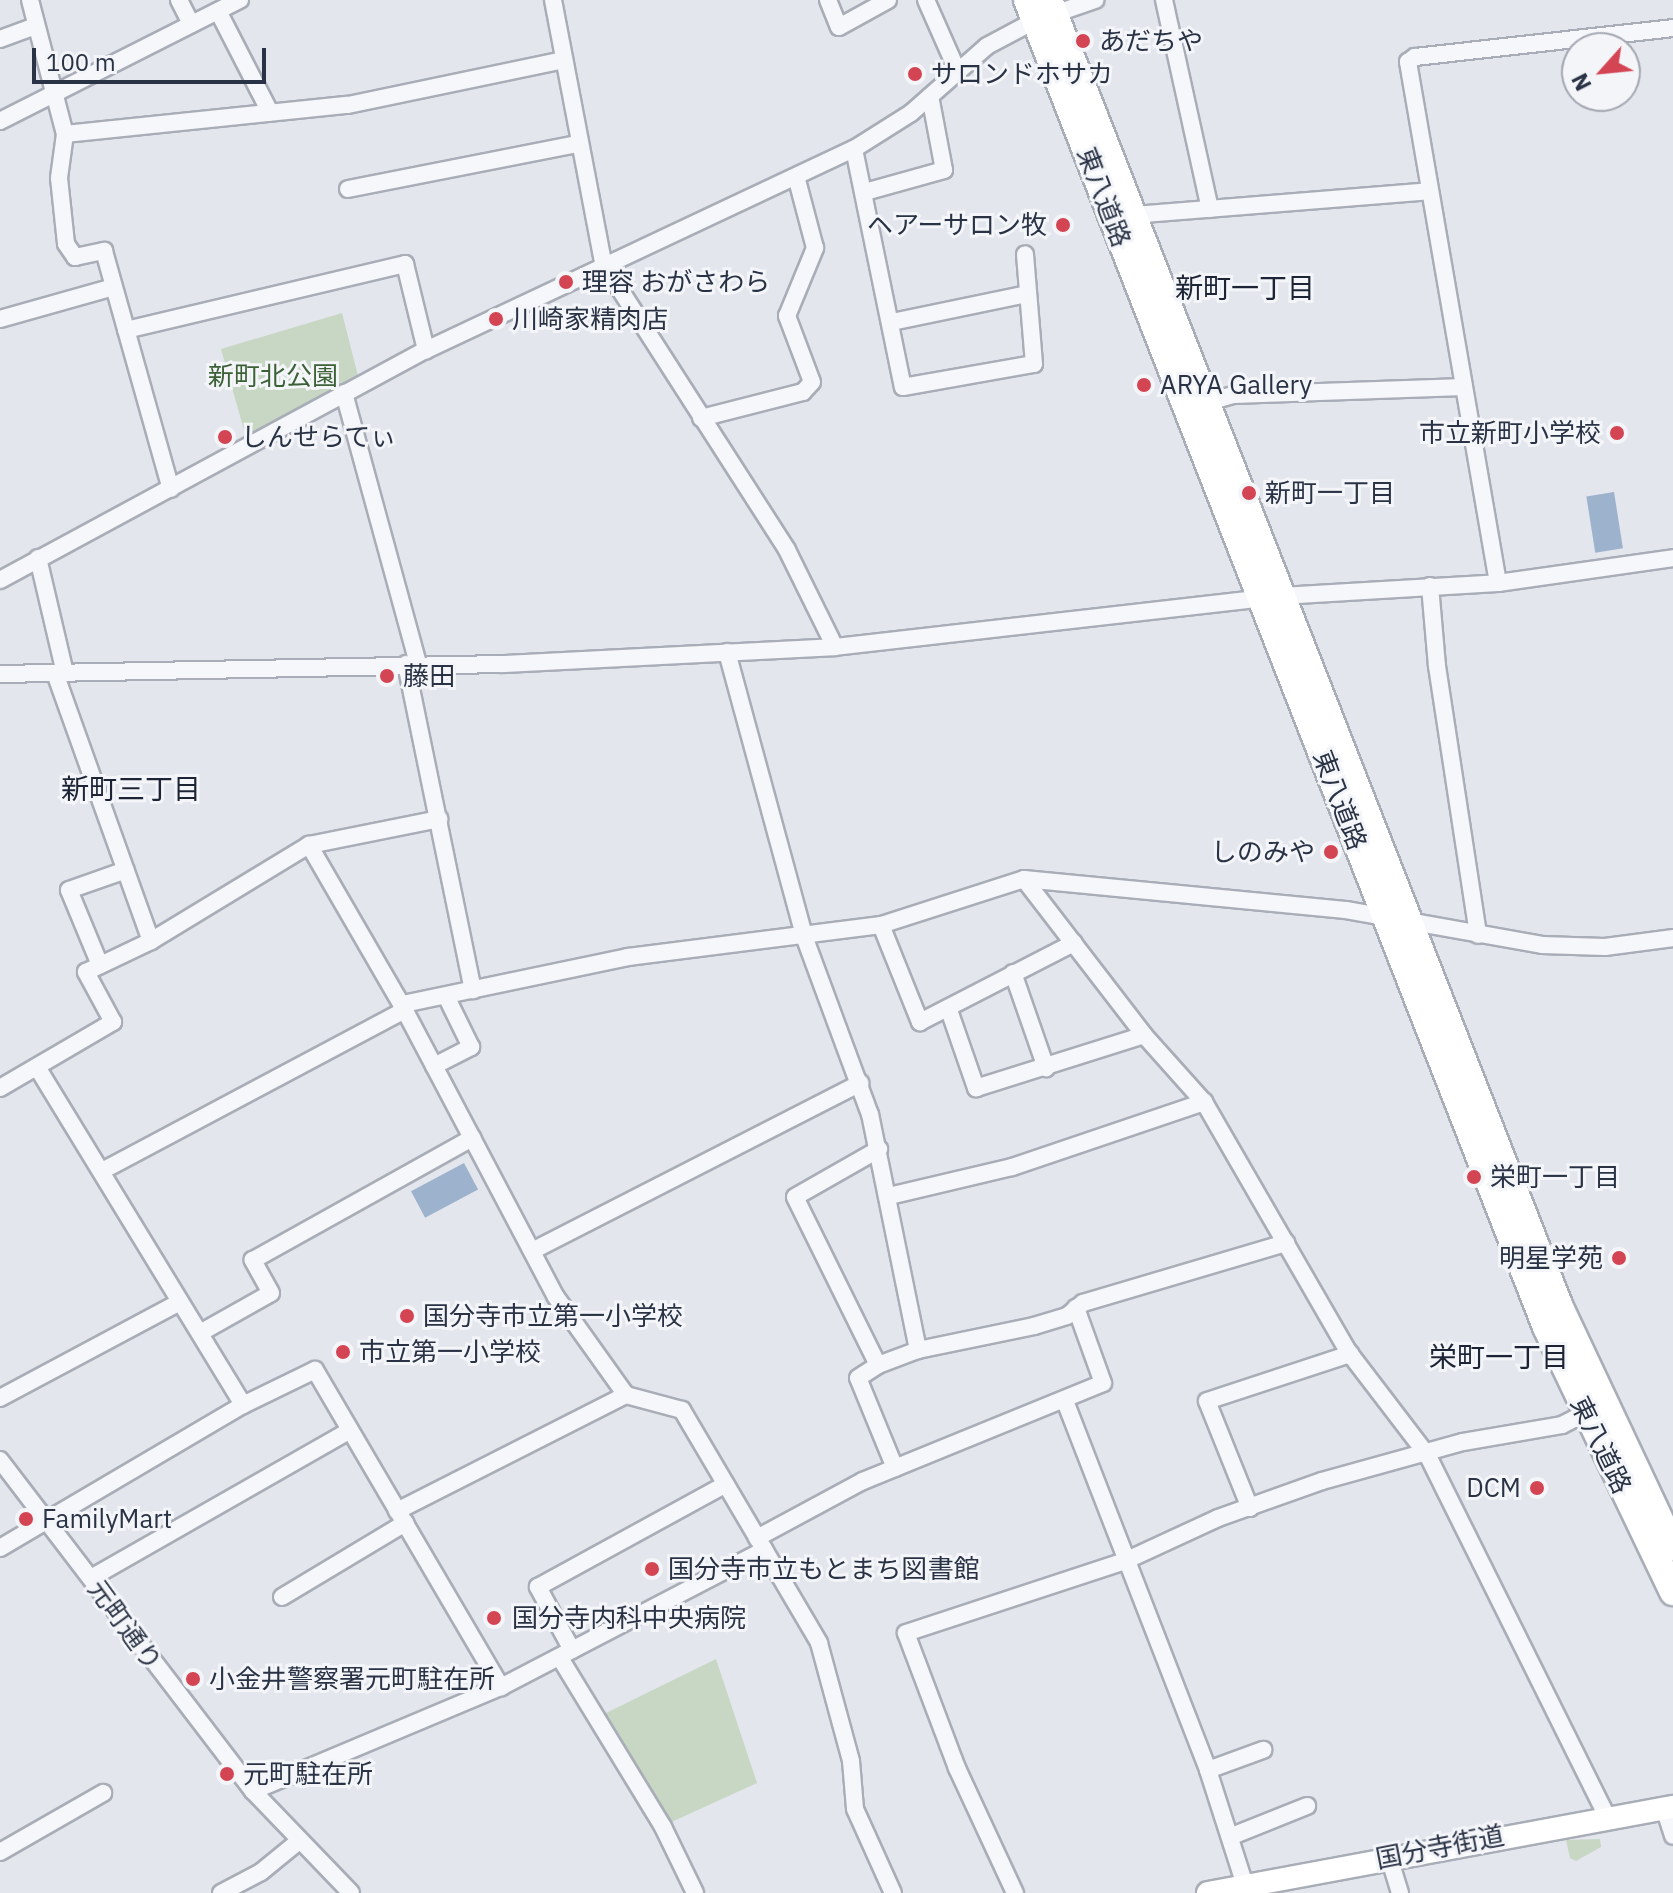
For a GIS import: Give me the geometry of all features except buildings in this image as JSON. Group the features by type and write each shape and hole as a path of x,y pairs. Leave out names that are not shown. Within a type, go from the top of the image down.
{"main road":[{"name":"東八道路","path":"1041,9 1133,215 1205,403 1271,597"},
{"name":"東八道路","path":"1041,9 1549,1308 1584,1414 1673,1592"},
{"name":"東八道路","path":"1549,1308 1673,1547"},
{"name":"国分寺街道","path":"1208,1893 1389,1857 1669,1809"}],"street":[{"path":"30,0 65,134 59,178 66,244 75,257 104,251 171,489"},
{"path":"179,0 191,24"},
{"path":"0,121 240,0"},
{"path":"553,0 603,263 787,550 835,647"},
{"path":"828,0 839,27 888,0"},
{"path":"926,0 957,70"},
{"path":"0,580 426,350 603,263 854,149 930,96 987,46 1041,9 1095,0"},
{"path":"1164,0 1210,209"},
{"path":"218,11 270,112"},
{"path":"0,39 35,26"},
{"path":"1498,583 1408,62 1415,57 1673,28"},
{"path":"65,134 348,105 564,60"},
{"path":"865,192 944,170 930,96"},
{"path":"348,189 578,144"},
{"path":"854,149 903,387 1034,364 1025,254"},
{"path":"701,418 803,392 812,382 787,316 815,248 796,176"},
{"path":"1133,215 1430,191"},
{"path":"126,330 405,264 426,350"},
{"path":"0,319 114,287"},
{"path":"892,322 1027,294"},
{"path":"1205,403 1233,395 1464,387"},
{"path":"344,393 412,664 473,990"},
{"path":"38,558 60,673 151,941"},
{"path":"0,674 412,664 835,647 1271,597 1498,583 1673,558"},
{"path":"1430,586 1437,666 1478,935"},
{"path":"727,652 804,936 860,1083 879,1149 918,1350"},
{"path":"0,1088 113,1022 86,972 151,941 309,845 439,819"},
{"path":"309,845 403,1007 556,1297 626,1395 682,1410 819,1643 851,1761 855,1809 893,1893"},
{"path":"100,965 69,890 126,870"},
{"path":"102,1171 403,1007 628,957 881,925 1024,879 1396,920 1542,945 1605,947 1673,938"},
{"path":"1024,879 1144,1035 1204,1102 1350,1354 1428,1456 1608,1818"},
{"path":"881,925 920,1022 949,1010 1074,943"},
{"path":"1013,973 1046,1068"},
{"path":"434,1066 471,1047 446,996"},
{"path":"949,1010 976,1088 1144,1035"},
{"path":"37,1067 102,1171 178,1303 200,1333 243,1405"},
{"path":"532,1251 860,1083"},
{"path":"889,1196 1012,1167 1204,1102"},
{"path":"200,1333 271,1293 253,1260 472,1138"},
{"path":"878,1365 795,1197 879,1149"},
{"path":"895,1468 858,1378 878,1365 918,1350 998,1336 1067,1316 1076,1308 1286,1243"},
{"path":"0,1398 178,1303"},
{"path":"253,1791 501,1687 566,1654 895,1468 1103,1383 1076,1308"},
{"path":"1250,1508 1207,1401 1350,1354"},
{"path":"0,1548 243,1405 315,1370 501,1687"},
{"path":"282,1597 401,1517 626,1395"},
{"path":"1065,1401 1208,1770 1232,1836 1245,1885"},
{"path":"1015,1893 957,1768 906,1633 1125,1561 1178,1534 1322,1481 1428,1456 1463,1442 1562,1425 1584,1414"},
{"path":"91,1578 350,1430"},
{"name":"元町通り","path":"0,1460 48,1518 253,1791 351,1893"},
{"path":"695,1893 663,1827 566,1654 538,1587 726,1484"},
{"path":"1208,1770 1263,1750"},
{"path":"0,1852 103,1793"},
{"path":"1232,1836 1307,1806"},
{"path":"1669,1809 1673,1836"},
{"path":"221,1893 261,1872 299,1841"},
{"path":"1389,1857 1400,1893"}],"green space":[{"name":"新町北公園","path":"342,313 358,376 246,437 221,349"},
{"path":"716,1659 757,1783 667,1824 604,1714"},
{"path":"1600,1839 1601,1847 1576,1861 1570,1858 1566,1840"}],"water":[{"path":"1614,492 1623,548 1595,553 1586,496"},
{"path":"464,1163 478,1189 425,1218 411,1191"}],"place":[{"name":"あだちや","path":"1083,41"},
{"name":"サロンドホサカ","path":"915,74"},
{"name":"ヘアーサロン牧","path":"1063,225"},
{"name":"理容 おがさわら","path":"566,282"},
{"name":"川崎家精肉店","path":"496,319"},
{"name":"ARYA Gallery","path":"1144,385"},
{"name":"市立新町小学校","path":"1617,433"},
{"name":"しんせらてぃ","path":"225,437"},
{"name":"新町一丁目","path":"1249,493"},
{"name":"藤田","path":"387,676"},
{"name":"しのみや","path":"1331,852"},
{"name":"栄町一丁目","path":"1474,1177"},
{"name":"明星学苑","path":"1619,1258"},
{"name":"国分寺市立第一小学校","path":"407,1316"},
{"name":"市立第一小学校","path":"343,1352"},
{"name":"DCM","path":"1537,1488"},
{"name":"FamilyMart","path":"26,1519"},
{"name":"国分寺市立もとまち図書館","path":"652,1569"},
{"name":"国分寺内科中央病院","path":"494,1618"},
{"name":"小金井警察署元町駐在所","path":"193,1679"},
{"name":"元町駐在所","path":"227,1774"}],"district":[{"name":"新町一丁目","path":"1245,288"},
{"name":"新町三丁目","path":"131,789"},
{"name":"栄町一丁目","path":"1499,1357"}]}
